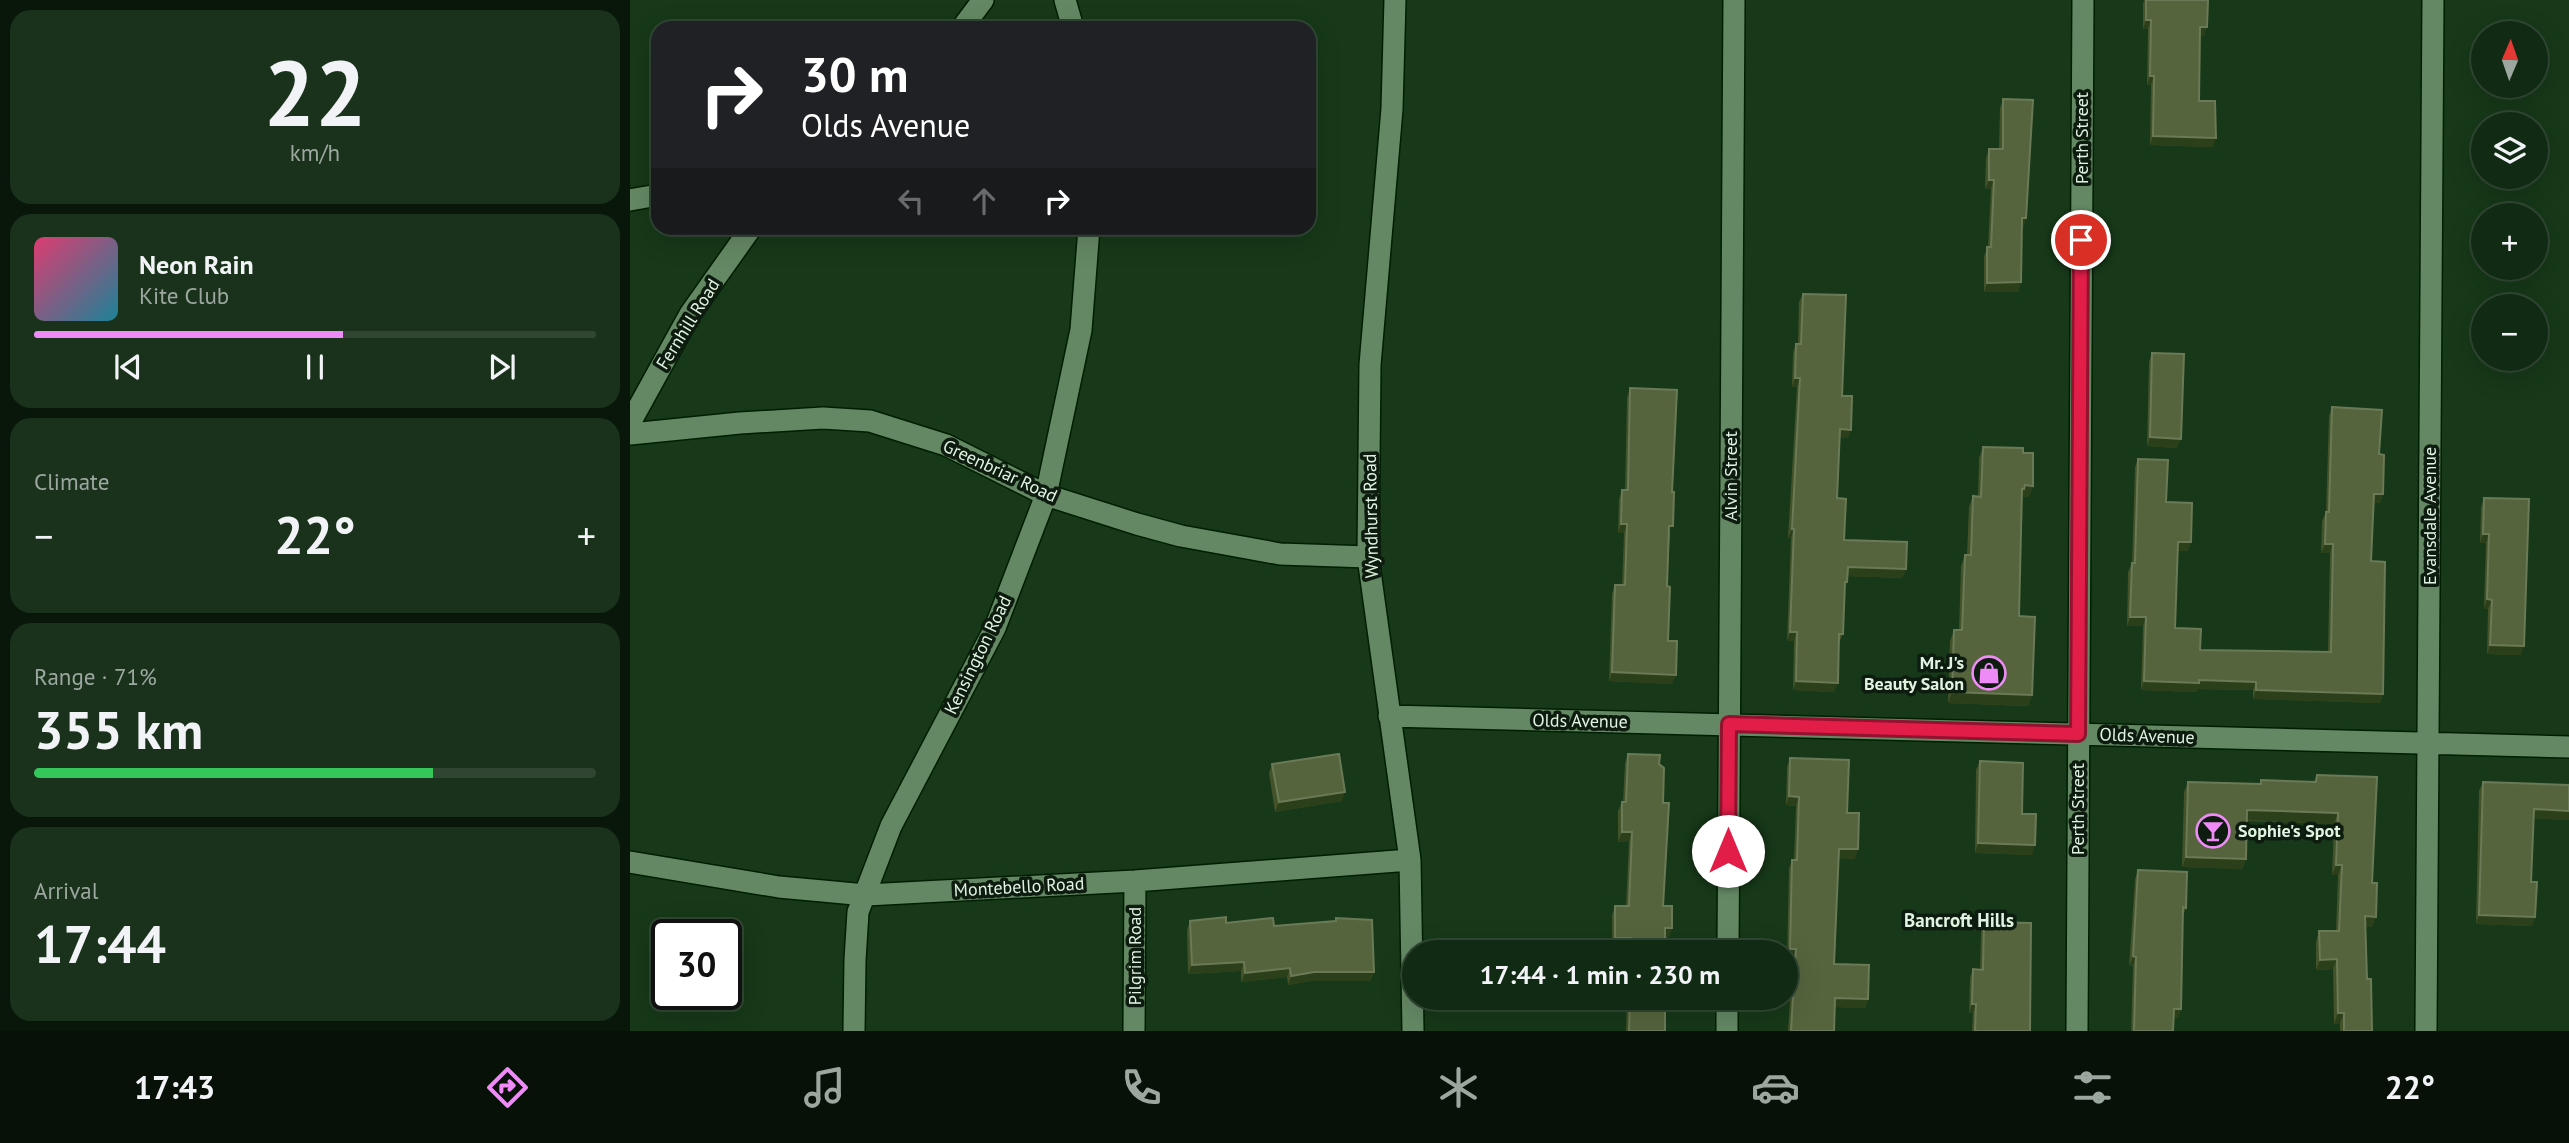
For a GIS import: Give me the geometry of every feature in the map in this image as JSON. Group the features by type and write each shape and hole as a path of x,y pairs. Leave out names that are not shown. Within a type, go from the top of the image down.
{"street":[{"path":"967,21 983,0"},
{"path":"1065,0 1071,21"},
{"name":"Wyndhurst Road","path":"1395,0 1392,109 1370,365 1368,557 1410,860 1413,1031"},
{"name":"Alvin Street","path":"1728,940 1734,0"},
{"name":"Perth Street","path":"2077,1031 2083,0"},
{"name":"Evansdale Avenue","path":"2426,1031 2433,0"},
{"path":"630,200 651,196"},
{"name":"Fernhill Road","path":"630,423 690,314 746,235"},
{"name":"Kensington Road","path":"854,1031 858,912 891,826 995,628 1046,495 1081,330 1088,235"},
{"name":"Greenbriar Road","path":"630,434 823,418 870,421 946,445 1046,495 1137,524 1181,536 1280,554 1368,557"},
{"name":"Olds Avenue","path":"1388,716 2569,747"},
{"name":"Montebello Road","path":"630,862 779,887 866,895 1135,881 1410,860"},
{"name":"Pilgrim Road","path":"1134,1031 1135,881"},
{"path":"1727,1010 1727,1031"}],"building":[{"path":"2146,0 2208,0 2207,27 2200,27 2199,101 2215,101 2216,138 2153,136 2154,76 2150,76 2151,20 2146,20"},
{"path":"2003,99 2033,100 2026,218 2022,218 2021,282 1987,283 1987,247 1991,247 1994,180 1989,180 1989,149 2003,149"},
{"path":"1803,294 1846,295 1842,396 1852,396 1851,430 1840,429 1837,498 1846,499 1844,540 1907,542 1906,569 1848,567 1843,634 1839,634 1838,683 1796,681 1797,632 1790,632 1800,378 1795,378 1796,344 1801,344"},
{"path":"2152,353 2184,354 2181,439 2150,437"},
{"path":"1630,388 1677,390 1673,526 1669,526 1667,586 1670,587 1668,641 1677,641 1676,675 1612,672 1615,585 1625,585 1627,524 1621,524 1622,490 1628,490"},
{"path":"2332,407 2382,410 2379,454 2384,455 2383,494 2374,494 2371,561 2385,562 2383,694 2256,690 2256,682 2144,681 2146,617 2130,617 2132,563 2135,563 2138,459 2168,460 2166,502 2192,503 2191,542 2178,542 2175,628 2201,629 2200,650 2331,652 2333,544 2325,544 2326,512 2329,512"},
{"path":"1983,447 2023,448 2023,453 2033,453 2033,486 2025,485 2022,489 2019,616 2035,617 2032,695 1952,692 1954,630 1962,630 1965,555 1971,555 1973,496 1981,497"},
{"path":"2484,498 2529,499 2524,646 2490,645 2492,600 2487,599 2489,534 2483,534"},
{"path":"1339,754 1345,792 1279,802 1272,764"},
{"path":"1628,754 1660,755 1659,764 1664,768 1663,803 1669,803 1663,906 1672,906 1672,928 1665,928 1665,940 1615,938 1615,906 1629,906 1632,832 1622,832 1622,802 1626,802"},
{"path":"1790,758 1849,760 1847,813 1859,813 1858,849 1839,849 1834,964 1869,965 1868,999 1835,998 1834,1031 1791,1031 1792,1010 1798,1010 1798,940 1790,940 1792,860 1797,860 1799,797 1789,796"},
{"path":"1980,761 2023,763 2022,814 2036,814 2035,845 1978,843"},
{"path":"2317,775 2377,777 2372,883 2377,883 2376,917 2365,916 2367,979 2371,979 2372,1031 2344,1031 2344,1013 2338,1013 2337,959 2320,960 2319,931 2339,931 2342,865 2336,865 2338,813 2247,810 2246,859 2186,857 2188,782 2316,782"},
{"path":"2483,782 2569,785 2569,811 2534,809 2531,882 2537,882 2535,917 2479,915"},
{"path":"2138,870 2187,872 2186,908 2183,907 2181,1009 2174,1009 2173,1031 2134,1031 2136,957 2133,956"},
{"path":"1226,917 1226,923 1273,918 1274,926 1336,921 1336,918 1372,920 1374,972 1314,972 1291,976 1290,968 1245,973 1244,962 1192,965 1190,921"},
{"path":"1984,922 2031,923 2030,1031 1975,1031 1976,1004 1972,1004 1973,969 1983,970"},
{"path":"1630,1010 1665,1010 1665,1031 1629,1031"}],"place":[{"name":"Mr. J's Beauty Salon","path":"1989,673"},
{"name":"Sophie's Spot","path":"2213,831"}],"district":[{"name":"Bancroft Hills","path":"1959,920"}],"route":[{"path":"1728,851 1729,724 2078,734 2081,240"}]}
